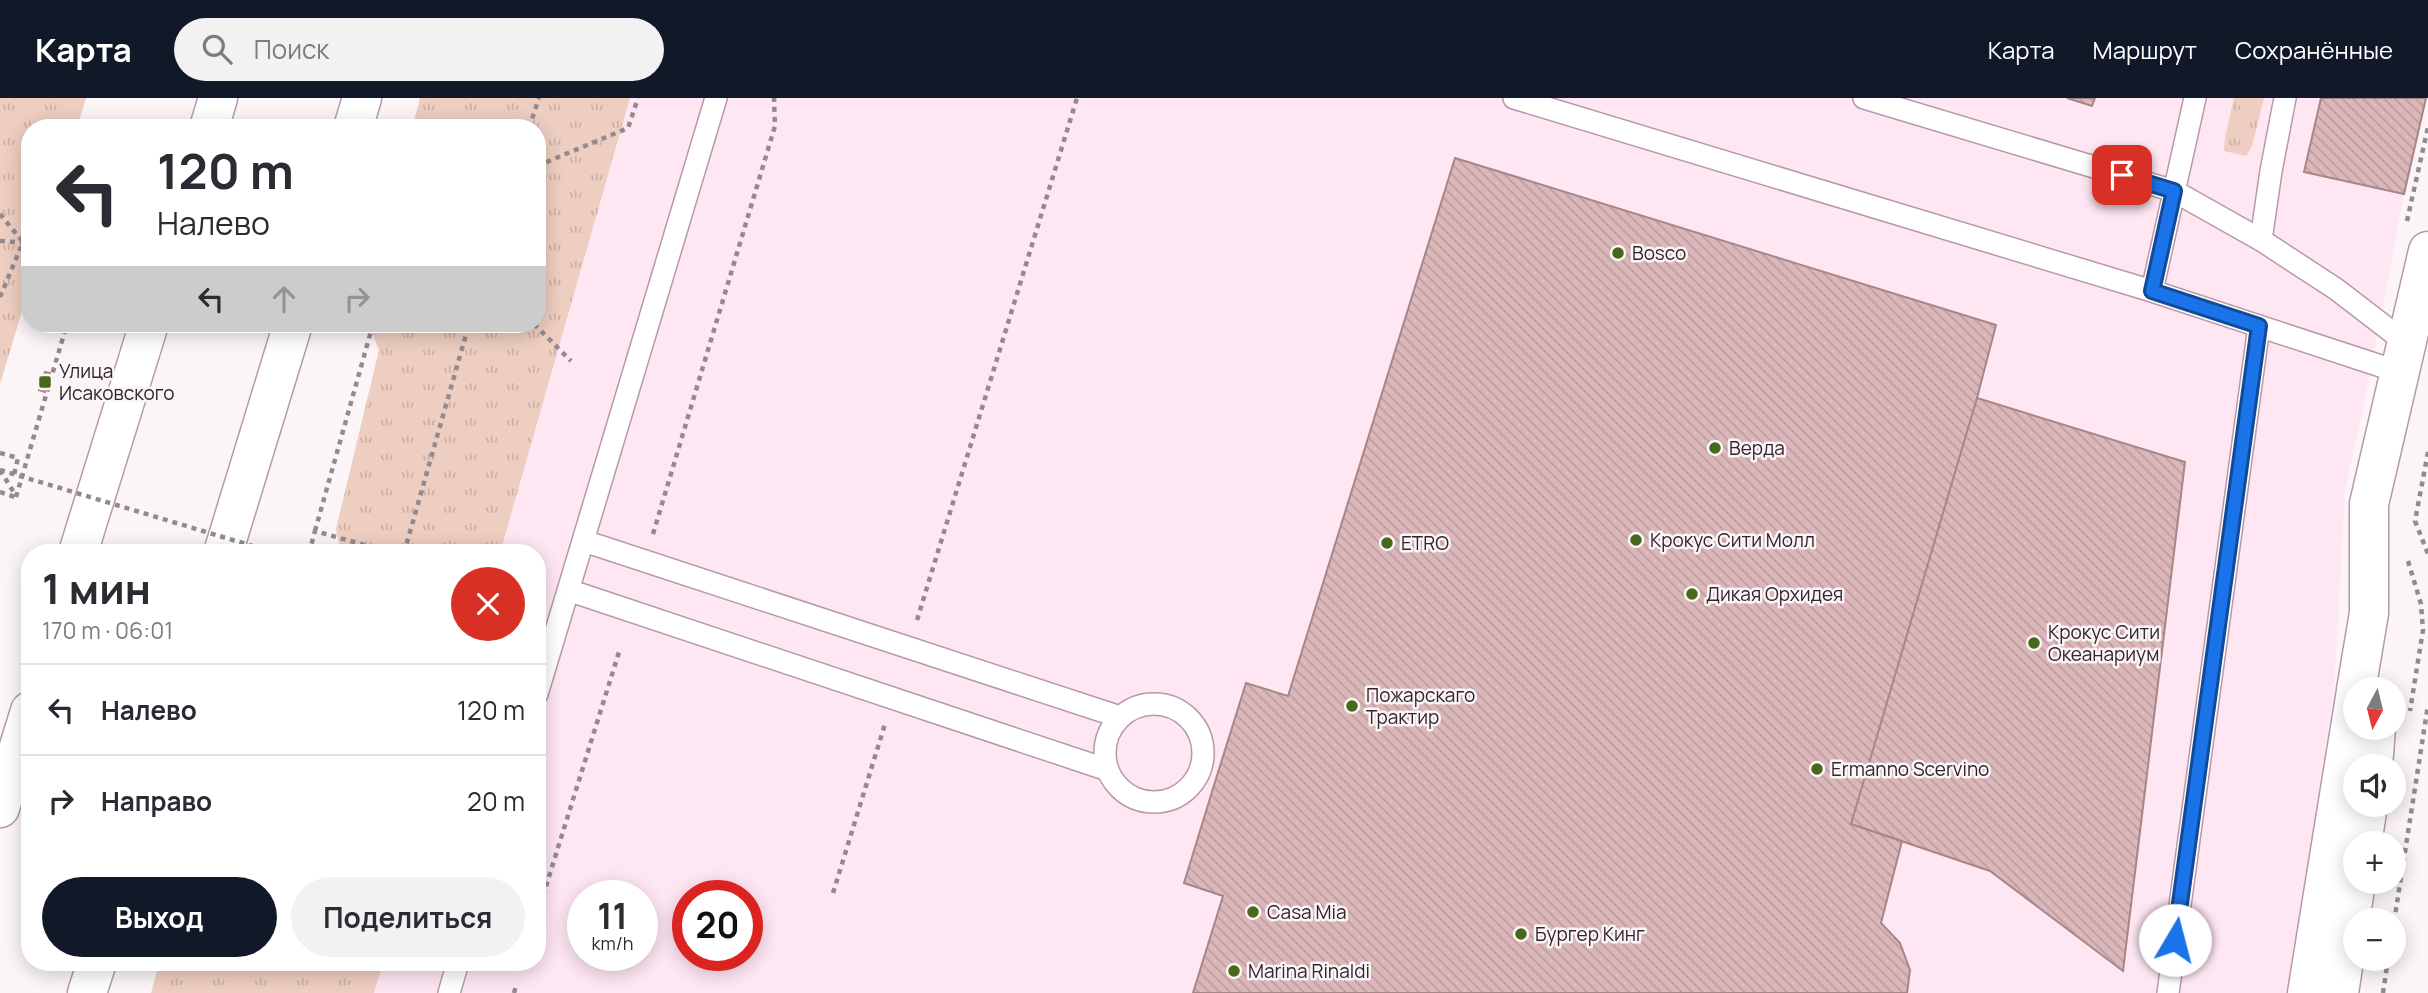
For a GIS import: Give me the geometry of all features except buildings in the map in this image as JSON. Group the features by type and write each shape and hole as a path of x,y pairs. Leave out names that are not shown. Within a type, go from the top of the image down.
{"main road":[{"path":"212,119 218,98"},
{"path":"356,119 362,98"},
{"path":"2377,677 2369,613 2369,505 2402,357 2417,237"},
{"path":"81,544 146,333"},
{"path":"225,544 290,333"},
{"path":"2358,677 2369,613"},
{"path":"0,808 21,740"},
{"path":"2307,993 2348,740"},
{"path":"2339,993 2354,894"},
{"path":"87,993 94,971"}],"lane":[{"path":"546,664 716,98"},
{"path":"1514,98 2152,291 2259,326 2402,357"},
{"path":"1864,98 2174,191 2261,240 2336,289 2402,357"},
{"path":"2152,291 2195,98"},
{"path":"2261,240 2285,98"},
{"path":"2168,993 2259,326"},
{"path":"584,541 1120,717"},
{"path":"568,590 1108,770"},
{"path":"1155,703 1180,710 1197,729 1203,754 1201,766 1188,788 1166,800 1153,802 1128,795 1118,787 1108,770 1105,751 1107,739 1120,717 1142,705 1155,703"},
{"path":"449,993 455,971"}],"path":[{"path":"532,119 539,98"},
{"path":"546,162 628,128 638,98"},
{"path":"653,536 775,126 774,98"},
{"path":"883,639 889,618 915,626 1077,98"},
{"path":"2417,237 2428,127"},
{"path":"0,214 21,240"},
{"path":"0,241 21,242"},
{"path":"0,297 21,247"},
{"path":"16,497 64,333"},
{"path":"311,544 369,333"},
{"path":"407,544 466,333"},
{"path":"543,333 571,361"},
{"path":"2428,452 2415,521 2428,554"},
{"path":"0,453 18,458 13,475"},
{"path":"0,470 16,497"},
{"path":"0,470 246,544"},
{"path":"0,484 10,487"},
{"path":"0,492 16,497"},
{"path":"314,531 361,544"},
{"path":"546,886 619,652"},
{"path":"833,894 886,720 860,712 867,690"},
{"path":"2396,908 2428,705"},
{"path":"2383,993 2386,971"},
{"path":"514,993 516,986"}],"shaded area":[{"path":"630,98 2426,98 2404,194 2370,376 2345,491 2335,675 2293,993 374,993 381,971 546,971 546,544 503,544"}],"green space":[{"path":"0,98 86,98 80,119 21,119 21,315 0,384"},
{"path":"420,98 630,98 503,544 339,544 336,529 379,350 372,333 546,333 546,119 414,119"},
{"path":"2234,98 2264,98 2252,146 2246,156 2224,151"},
{"path":"157,971 381,971 374,993 151,993"}],"place":[{"name":"Bosco","path":"1618,253"},
{"name":"Улица Исаковского","path":"45,382"},
{"name":"Верда","path":"1715,448"},
{"name":"Крокус Сити Молл","path":"1636,540"},
{"name":"ETRO","path":"1387,543"},
{"name":"Дикая Орхидея","path":"1692,594"},
{"name":"Крокус Сити Океанариум","path":"2034,643"},
{"name":"Пожарскаго Трактир","path":"1352,706"},
{"name":"Ermanno Scervino","path":"1817,769"},
{"name":"Casa Mia","path":"1253,912"},
{"name":"Бургер Кинг","path":"1521,934"},
{"name":"Marina Rinaldi","path":"1234,971"}],"route":[{"path":"2122,175 2174,191 2152,291 2259,326 2175,940"}]}
